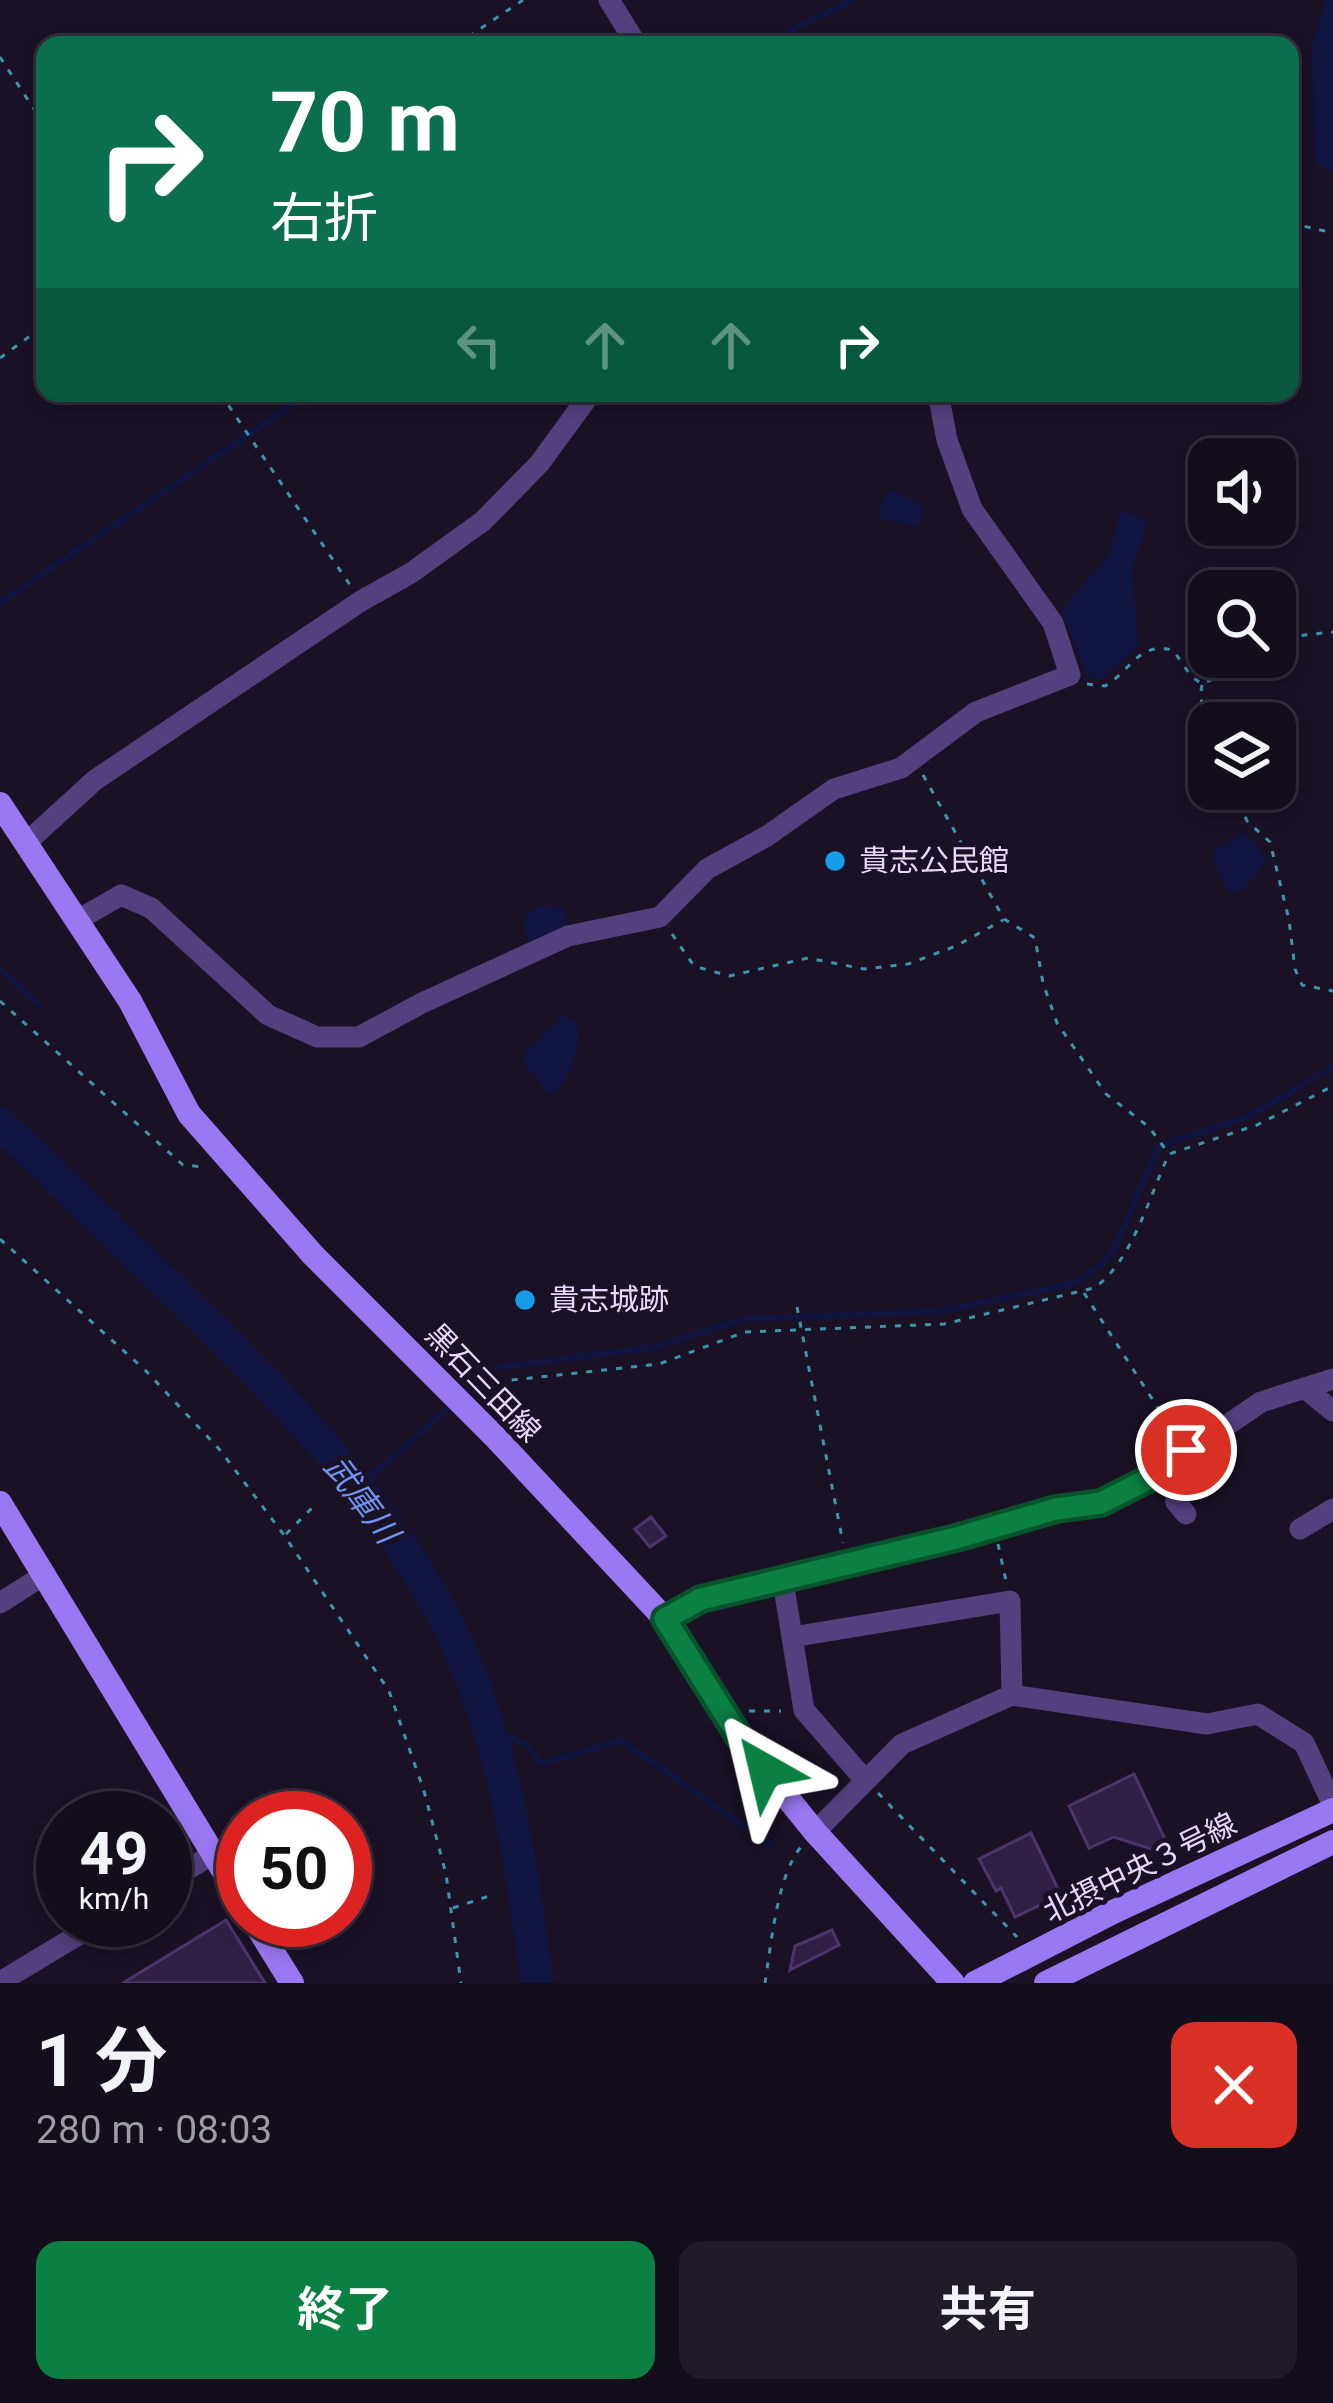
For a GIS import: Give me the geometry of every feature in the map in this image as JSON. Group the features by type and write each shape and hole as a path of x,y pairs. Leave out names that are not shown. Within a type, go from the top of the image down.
{"main road":[{"name":"黒石三田線","path":"0,804 130,1001 189,1114 313,1255 465,1407 665,1619 723,1712 815,1832 953,1983"},
{"path":"0,1503 216,1859"},
{"name":"北摂中央３号線","path":"976,1983 1333,1807"},
{"name":"北摂中央３号線","path":"1046,1983 1333,1842"},
{"path":"270,1947 292,1983"}],"street":[{"path":"609,0 631,36"},
{"path":"26,843 94,780 483,521 538,464 584,402"},
{"path":"76,921 121,895 152,908 268,1015 317,1037 359,1037 568,936 660,917 707,869 767,836 834,790 901,768 976,712 1070,675 1053,623 972,509 947,440 940,402"},
{"path":"665,1619 701,1599 956,1538 994,1524 1101,1503 1148,1479 1262,1402 1333,1378"},
{"path":"1307,1390 1333,1412"},
{"path":"1186,1514 1176,1502 1209,1436"},
{"path":"1300,1528 1333,1509"},
{"path":"0,1603 44,1575"},
{"path":"783,1581 804,1710 864,1779"},
{"path":"792,1637 1010,1600 1012,1695"},
{"path":"815,1832 902,1744 1012,1695 1207,1724 1258,1714 1304,1743 1333,1807"},
{"path":"192,1866 213,1854"},
{"path":"0,1982 58,1947"}],"path":[{"path":"469,36 523,0"},
{"path":"0,57 36,112"},
{"path":"1299,225 1333,233"},
{"path":"0,358 36,332"},
{"path":"226,402 361,601"},
{"path":"1296,639 1333,632"},
{"path":"1070,675 1086,684 1106,686 1141,653 1156,646 1173,650 1202,684"},
{"path":"1202,684 1215,678"},
{"path":"1202,684 1202,702"},
{"path":"913,758 1004,919 1035,938 1057,1023 1106,1094 1149,1127 1169,1154"},
{"path":"1242,810 1246,821 1270,842 1302,986 1333,991"},
{"path":"660,917 694,966 729,976 808,958 864,969 908,964 956,946 1004,919"},
{"path":"0,1001 183,1165 237,1171"},
{"path":"465,1407 503,1381 659,1364 745,1332 944,1324 1083,1292 1109,1279 1127,1254 1169,1154 1257,1125 1333,1086"},
{"path":"0,1239 146,1371 220,1450 389,1691 424,1790 451,1908 461,1983"},
{"path":"1083,1292 1186,1450"},
{"path":"797,1307 847,1563"},
{"path":"284,1535 314,1506"},
{"path":"994,1524 1010,1600"},
{"path":"723,1712 804,1710"},
{"path":"864,1779 1033,1953"},
{"path":"765,1983 783,1889 795,1853 815,1832"},
{"path":"451,1908 489,1896"}],"shaded area":[{"path":"1326,0 1333,0 1333,171 1315,163 1311,48"},
{"path":"889,490 925,509 917,527 879,518"},
{"path":"1120,511 1148,523 1132,572 1139,646 1102,679 1087,676 1061,610 1110,553"},
{"path":"1243,832 1268,859 1244,889 1230,894 1211,854"},
{"path":"541,906 564,907 568,929 536,945 524,934 524,923"},
{"path":"563,1015 576,1021 577,1050 555,1094 547,1093 523,1062 525,1053"}],"building":[{"path":"651,1517 666,1536 650,1547 635,1529"},
{"path":"1134,1774 1173,1856 1114,1837 1089,1848 1069,1806"},
{"path":"1031,1833 1061,1895 1015,1917 979,1859"},
{"path":"216,1926 216,1947 243,1947 265,1983 123,1983 182,1947 192,1947 192,1941"},
{"path":"832,1930 839,1945 790,1970 795,1946"}],"waterway":[{"path":"784,36 852,0"},
{"path":"0,603 297,402"},
{"path":"0,969 41,1006"},
{"path":"464,1395 495,1368 655,1347 744,1319 942,1311 1075,1283 1101,1266 1115,1248 1159,1146 1250,1116 1333,1067"},
{"name":"武庫川","path":"0,1124 290,1408 359,1489 421,1576 466,1665 496,1753 517,1845 537,1983"},
{"path":"356,1485 454,1403"},
{"path":"488,1727 528,1745 541,1764 621,1740 771,1845"}],"place":[{"name":"貴志公民館","path":"835,861"},
{"name":"貴志城跡","path":"525,1300"}],"route":[{"path":"765,1770 665,1619 701,1599 1056,1509 1101,1503 1148,1479 1186,1450"}]}
